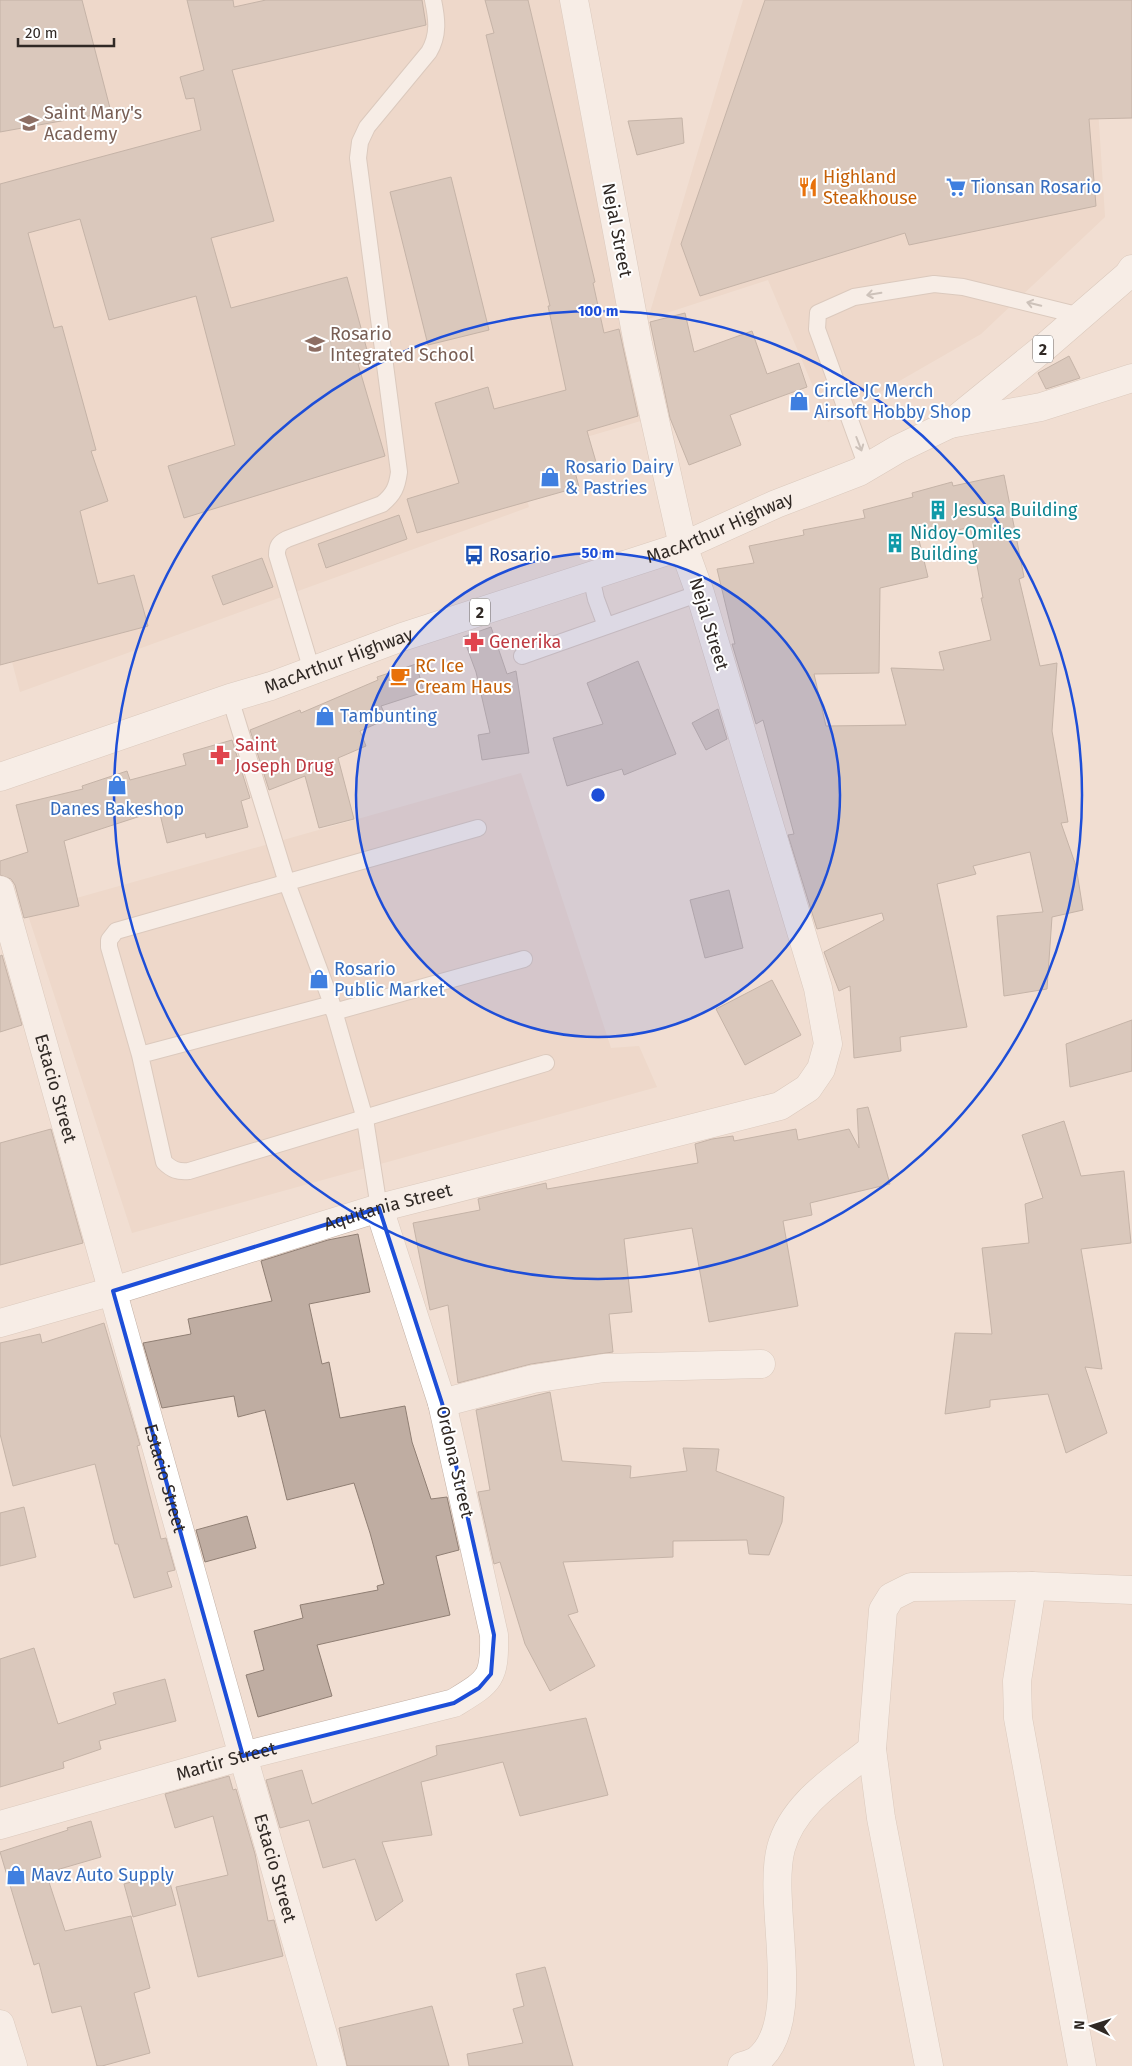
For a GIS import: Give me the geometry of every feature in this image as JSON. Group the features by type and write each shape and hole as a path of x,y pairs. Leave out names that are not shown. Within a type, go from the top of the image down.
{"main road":[{"name":"Nejal Street","path":"574,0 638,344 683,546 700,593 818,988 825,1020 828,1044 821,1068 808,1088 780,1106"},
{"name":"MacArthur Highway","path":"0,777 230,698 271,686 402,637 683,546 776,504 859,472 898,448 950,424 1081,316 1128,275 1132,269"},
{"path":"950,424 1041,407 1132,378"},
{"name":"Estacio Street","path":"0,890 332,2066"},
{"name":"Aquitania Street","path":"0,1323 113,1291 379,1208 780,1106"},
{"name":"Ordona Street","path":"379,1208 442,1403 494,1635 494,1656 491,1674 479,1688 454,1703"},
{"path":"442,1403 533,1380 604,1368 761,1364"},
{"path":"1032,1586 1016,1681 1018,1718 1082,2066"},
{"path":"929,2066 881,1818 872,1749 884,1610 891,1597 911,1587 1032,1586 1132,1590"},
{"name":"Martir Street","path":"0,1825 243,1756 454,1703"},
{"path":"742,2066 755,2061 770,2046 780,2015 782,1990 777,1878 781,1847 794,1820 806,1802 872,1749"},
{"path":"0,2024 13,2066"}],"lane":[{"path":"312,671 277,555 277,547 280,542 287,539 382,504 392,495 398,484 399,472 389,389 358,158 360,142 367,127 429,52 435,41 437,17 432,0"},
{"path":"867,467 817,329 818,313 854,297 934,284 963,286 1081,316"},
{"path":"592,577 596,599 606,626"},
{"path":"522,656 700,593"},
{"path":"230,698 288,883 333,1008 365,1119 379,1208"},
{"path":"478,828 116,931 112,935 109,947 140,1055 164,1162 174,1170 180,1172 189,1171 546,1063"},
{"path":"140,1055 333,1008 524,958"}],"highlighted area":[{"path":"379,1208 442,1403 494,1635 491,1674 479,1688 454,1703 243,1756 113,1291"}],"shaded area":[{"name":"Rosario Integrated School","path":"0,0 563,0 644,420 515,458 529,507 20,692 0,616"},
{"path":"743,0 1091,0 1105,217 981,334 828,422 768,280 648,319"},
{"name":"Rosario Public Market","path":"521,773 611,1048 639,1046 657,1087 132,1233 27,912"}],"building":[{"path":"0,0 82,0 111,112 0,132"},
{"path":"187,0 233,0 234,7 266,0 422,0 426,25 232,70 274,221 211,238 231,308 347,277 370,361 358,364 385,456 184,518 168,466 235,445 196,296 109,320 80,219 28,233 54,328 62,326 96,450 91,451 108,501 80,511 98,584 134,575 148,626 0,665 0,184 201,130 194,98 186,99 180,77 204,70"},
{"path":"485,0 528,0 595,282 593,283 604,333 619,329 638,416 587,431 596,462 574,468 579,487 417,533 407,499 459,483 435,403 488,387 494,409 566,390 548,306 550,306 486,35 494,33"},
{"path":"765,0 1132,0 1132,118 1089,119 1096,206 909,245 905,233 700,296 681,244"},
{"path":"682,118 684,143 637,155 628,121"},
{"path":"451,177 489,330 428,345 390,192"},
{"path":"685,313 694,352 752,331 767,374 799,363 807,387 730,415 741,445 689,465 670,418 650,322"},
{"path":"1069,356 1080,378 1046,389 1038,373"},
{"path":"1004,475 1024,577 1019,579 1040,666 1057,663 1052,731 1068,822 1061,823 1076,866 1083,910 1052,917 1047,989 1004,996 997,916 1043,912 1030,852 973,866 976,874 937,884 967,1027 900,1037 901,1051 854,1058 850,986 839,991 824,952 884,920 882,913 817,929 788,835 794,834 763,720 756,724 732,644 735,644 717,569 754,563 749,546 804,535 803,530 865,518 863,510 913,497 912,493 952,482 953,486","holes":["970,527 983,598 981,598 991,640 939,652 944,670 891,668 906,725 826,726 814,674 879,673 880,588 928,577 919,540"]},
{"path":"399,515 407,539 326,568 318,544"},
{"path":"262,558 273,587 223,605 212,576"},
{"path":"491,627 507,674 516,671 529,753 482,760 478,735 490,733 476,672 463,637"},
{"path":"638,661 676,754 624,775 622,769 567,786 553,738 603,724 587,683"},
{"path":"416,664 424,692 381,706 387,719 360,731 366,746 338,758 354,819 319,828 305,776 269,790 250,730 300,710 301,713 378,680 377,677"},
{"path":"718,709 727,739 706,750 692,723"},
{"path":"232,740 250,798 241,801 248,827 206,838 205,833 167,843 159,810 64,841 79,906 24,918 15,885 11,879 0,875 0,861 28,852 16,805 83,789 82,786 127,771 130,780 186,765 183,754"},
{"path":"729,890 743,948 705,958 690,900"},
{"path":"2,955 22,1025 0,1032 0,956"},
{"path":"772,980 801,1035 745,1065 716,1009"},
{"path":"1132,1020 1132,1071 1070,1087 1066,1044"},
{"path":"868,1107 890,1184 810,1203 812,1215 783,1221 798,1306 709,1322 692,1228 624,1239 632,1312 609,1314 613,1352 531,1364 458,1383 448,1305 430,1310 413,1223 480,1210 478,1199 546,1183 547,1189 698,1163 695,1144 712,1139 733,1136 734,1141 796,1129 798,1140 849,1129 859,1148 857,1109"},
{"path":"1064,1121 1081,1176 1124,1171 1131,1243 1081,1249 1102,1369 1085,1367 1107,1433 1066,1453 1048,1394 990,1400 990,1407 945,1414 955,1333 992,1334 982,1248 1029,1243 1025,1204 1043,1198 1022,1135"},
{"path":"51,1129 83,1243 0,1265 0,1143"},
{"path":"358,1234 370,1292 309,1304 322,1364 329,1362 340,1418 405,1406 412,1442 431,1499 447,1497 459,1550 436,1556 450,1615 317,1645 332,1696 258,1717 246,1675 264,1670 254,1631 303,1618 300,1605 378,1590 377,1586 384,1584 370,1533 354,1483 287,1500 265,1410 238,1417 234,1396 162,1408 143,1343 191,1334 188,1319 272,1301 261,1261 328,1240"},
{"path":"104,1323 140,1445 137,1446 161,1539 166,1538 175,1570 167,1572 172,1587 134,1598 118,1544 115,1544 95,1464 13,1486 0,1434 0,1343 40,1334 42,1343"},
{"path":"550,1392 562,1461 631,1466 630,1478 687,1471 683,1448 719,1449 716,1471 784,1497 782,1522 769,1555 749,1554 747,1540 673,1541 673,1557 563,1562 578,1612 568,1615 595,1666 550,1691 525,1644 500,1562 494,1564 478,1492 490,1490 476,1410"},
{"path":"24,1507 36,1557 0,1566 0,1513"},
{"path":"247,1516 256,1548 205,1562 196,1530"},
{"path":"34,1648 58,1724 116,1704 113,1693 165,1679 176,1721 99,1741 101,1749 63,1762 64,1768 0,1787 0,1659"},
{"path":"586,1718 608,1795 520,1816 503,1762 421,1782 432,1835 382,1842 403,1901 376,1921 355,1859 323,1868 309,1820 280,1828 266,1780 302,1770 312,1804 437,1755 436,1746"},
{"path":"229,1776 233,1790 236,1789 255,1854 268,1921 274,1920 283,1956 198,1977 176,1887 228,1875 213,1816 175,1828 165,1794"},
{"path":"91,1821 101,1857 46,1873 65,1931 131,1916 150,1988 134,1993 150,2053 102,2066 97,2066 81,2006 52,2013 39,1963 34,1965 0,1852"},
{"path":"167,1872 176,1905 133,1917 124,1884"},
{"path":"545,1967 573,2066 469,2066 467,2054 523,2043 513,2009 524,2006 516,1974"},
{"path":"432,2006 449,2066 347,2066 339,2028"}],"place":[{"name":"Saint Mary's Academy","path":"29,123"},
{"name":"Highland Steakhouse","path":"808,187"},
{"name":"Tionsan Rosario","path":"956,187"},
{"name":"Rosario Integrated School","path":"315,344"},
{"name":"Circle JC Merch Airsoft Hobby Shop","path":"799,401"},
{"name":"Rosario Dairy & Pastries","path":"550,477"},
{"name":"Jesusa Building","path":"938,510"},
{"name":"Nidoy-Omiles Building","path":"895,543"},
{"name":"Rosario","path":"474,555"},
{"name":"Generika","path":"474,642"},
{"name":"RC Ice Cream Haus","path":"400,676"},
{"name":"Tambunting","path":"325,716"},
{"name":"Saint Joseph Drug","path":"220,755"},
{"name":"Danes Bakeshop","path":"117,785"},
{"name":"Rosario Public Market","path":"319,979"},
{"name":"Mavz Auto Supply","path":"16,1875"}]}
